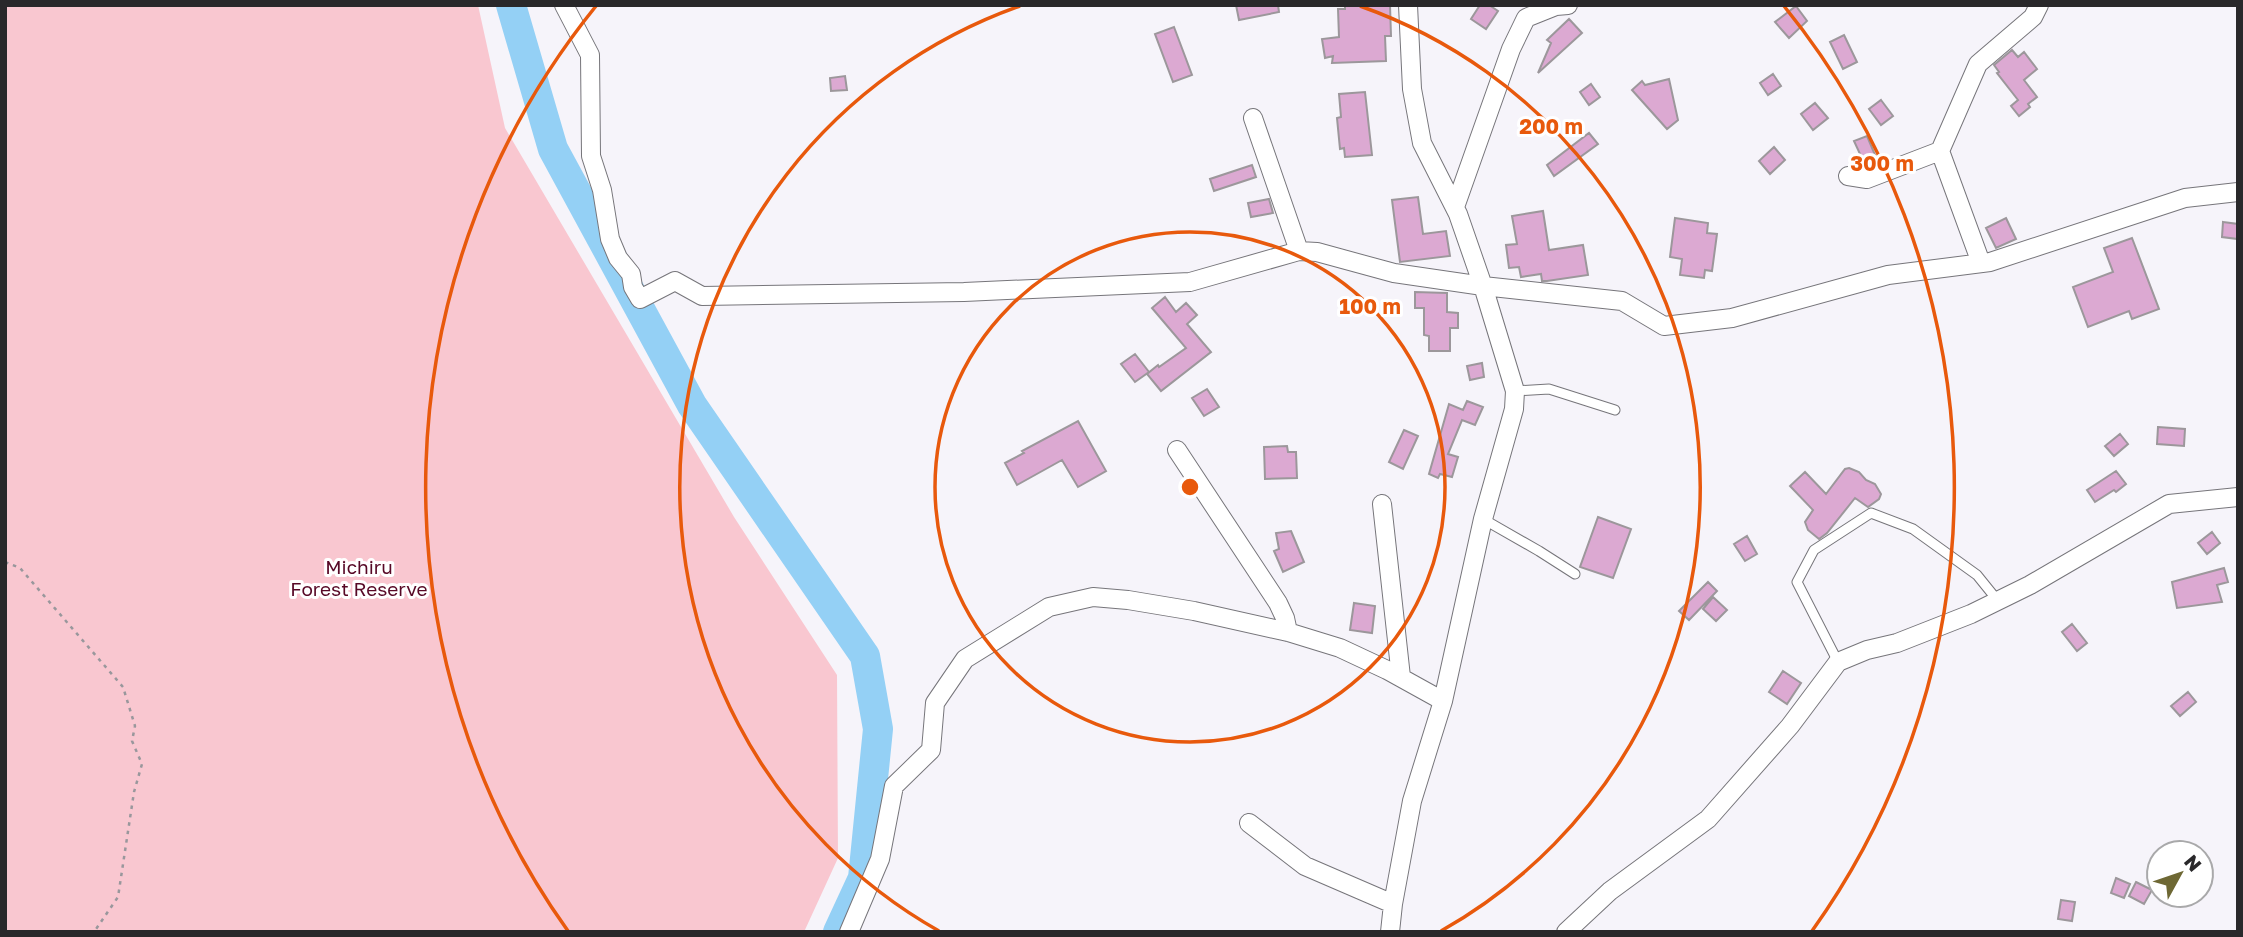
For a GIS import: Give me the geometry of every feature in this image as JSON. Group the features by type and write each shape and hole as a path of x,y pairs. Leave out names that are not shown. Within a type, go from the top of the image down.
{"street":[{"path":"565,5 590,55 591,156 602,190 610,239 618,258 631,274 633,287 640,299 676,281 702,296 964,292 1190,282 1299,251 1317,252 1394,273 1622,301 1664,326 1732,318 1888,275 1990,262 2185,198 2238,192"},
{"path":"1390,932 1412,801 1443,701 1483,519 1514,409 1515,391 1483,286 1455,207 1422,143 1412,89 1408,5"},
{"path":"1455,207 1511,49 1526,18 1556,6 1568,5"},
{"path":"1981,263 1940,151 1978,64 2033,17 2039,5"},
{"path":"1253,118 1299,251"},
{"path":"1848,176 1867,179 1940,151"},
{"path":"1177,450 1278,603 1288,632"},
{"path":"1566,932 1611,891 1708,819 1790,726 1838,662 1867,650 1897,643 1971,614 2030,585 2169,504 2238,497"},
{"path":"1382,504 1401,677"},
{"path":"849,932 880,859 894,786 931,750 935,703 965,659 1049,607 1093,597 1128,600 1194,611 1288,632 1340,648 1401,677 1443,701"},
{"path":"1249,823 1305,866 1393,904"}],"lane":[{"path":"1515,391 1549,389 1615,410"},
{"path":"1838,662 1797,582 1814,550 1871,513 1913,529 1977,575 1998,601"},
{"path":"1483,519 1575,574"}],"path":[{"path":"5,562 20,568 122,687 135,726 132,741 142,764 134,792 118,897 94,932"}],"green space":[{"name":"Michiru Forest Reserve","path":"5,5 478,5 505,128 734,517 837,675 838,858 804,932 5,932"}],"building":[{"path":"1236,5 1278,5 1279,12 1239,20"},
{"path":"1345,5 1390,5 1391,36 1385,36 1386,61 1332,63 1333,56 1325,58 1322,39 1339,37 1338,9 1345,9"},
{"path":"1480,5 1489,5 1498,11 1486,29 1471,19"},
{"path":"1796,6 1807,21 1789,38 1775,22"},
{"path":"1569,19 1582,33 1538,73 1551,43 1547,40"},
{"path":"1174,27 1192,75 1173,82 1155,34"},
{"path":"1844,35 1857,62 1843,69 1830,42"},
{"path":"2012,50 2018,57 2024,52 2037,69 2024,80 2037,97 2019,116 2011,106 2018,100 1994,65"},
{"path":"1773,74 1781,86 1768,95 1760,83"},
{"path":"845,76 847,90 831,91 830,78"},
{"path":"1669,79 1678,120 1667,129 1632,90 1642,81 1645,85"},
{"path":"1591,84 1600,97 1589,105 1580,92"},
{"path":"1365,92 1372,155 1345,157 1344,148 1340,149 1337,118 1341,117 1339,94"},
{"path":"1881,100 1893,116 1881,125 1869,109"},
{"path":"1815,103 1828,118 1813,130 1801,114"},
{"path":"1589,133 1598,144 1554,176 1547,165"},
{"path":"1867,136 1878,162 1866,167 1854,141"},
{"path":"1774,147 1785,160 1770,174 1759,161"},
{"path":"1252,165 1256,177 1214,191 1210,179"},
{"path":"1418,197 1423,234 1446,231 1450,256 1400,262 1392,200"},
{"path":"1269,199 1273,213 1251,217 1248,203"},
{"path":"1543,211 1549,250 1583,245 1588,275 1542,281 1541,274 1521,277 1519,267 1509,268 1506,245 1517,244 1512,216"},
{"path":"1675,218 1708,223 1707,233 1717,234 1712,271 1705,270 1704,278 1680,275 1682,259 1670,257"},
{"path":"2006,218 2016,239 1996,248 1986,228"},
{"path":"2223,222 2238,224 2238,239 2222,237"},
{"path":"2132,238 2159,309 2132,319 2129,311 2088,327 2073,287 2113,272 2104,248"},
{"path":"1415,292 1447,293 1447,312 1458,313 1458,328 1450,328 1450,351 1429,351 1429,336 1424,335 1424,308 1415,308"},
{"path":"1165,297 1176,312 1186,303 1197,315 1187,324 1211,352 1161,391 1147,374 1186,348 1152,308"},
{"path":"1135,354 1149,372 1135,382 1121,364"},
{"path":"1482,363 1484,377 1470,380 1467,366"},
{"path":"1207,389 1219,407 1204,416 1192,398"},
{"path":"1467,401 1483,407 1475,425 1462,420 1448,454 1458,457 1452,477 1440,474 1438,478 1429,474 1449,404 1463,410"},
{"path":"1078,421 1106,471 1078,487 1062,460 1017,485 1005,463"},
{"path":"2158,427 2185,429 2184,446 2157,444"},
{"path":"1404,430 1418,436 1403,469 1389,462"},
{"path":"2120,434 2128,444 2114,456 2105,446"},
{"path":"1287,446 1288,452 1296,452 1297,478 1265,479 1264,447"},
{"path":"1849,468 1875,484 1881,494 1879,499 1868,507 1855,498 1819,539 1808,530 1805,522 1813,510 1790,486 1805,472 1826,494 1845,469"},
{"path":"2116,471 2126,484 2095,502 2087,490"},
{"path":"1598,517 1631,529 1613,578 1580,567"},
{"path":"1291,531 1304,562 1283,572 1274,551 1279,549 1276,533"},
{"path":"2212,532 2220,543 2207,554 2198,543"},
{"path":"1747,536 1757,554 1745,561 1734,544"},
{"path":"2224,568 2228,582 2217,585 2222,602 2177,608 2172,582"},
{"path":"1708,582 1717,591 1689,620 1679,611"},
{"path":"1713,597 1727,610 1716,621 1703,609"},
{"path":"1354,603 1375,606 1372,633 1350,630"},
{"path":"2072,624 2087,643 2077,651 2062,632"},
{"path":"1783,671 1801,683 1787,704 1769,692"},
{"path":"2188,692 2196,702 2180,716 2171,706"},
{"path":"2116,878 2130,884 2124,898 2111,893"},
{"path":"2136,882 2145,886 2144,904 2129,896"},
{"path":"2061,900 2075,902 2072,921 2058,919"}],"waterway":[{"path":"511,5 553,149 692,405 865,656 878,729 863,878 838,932"}]}
